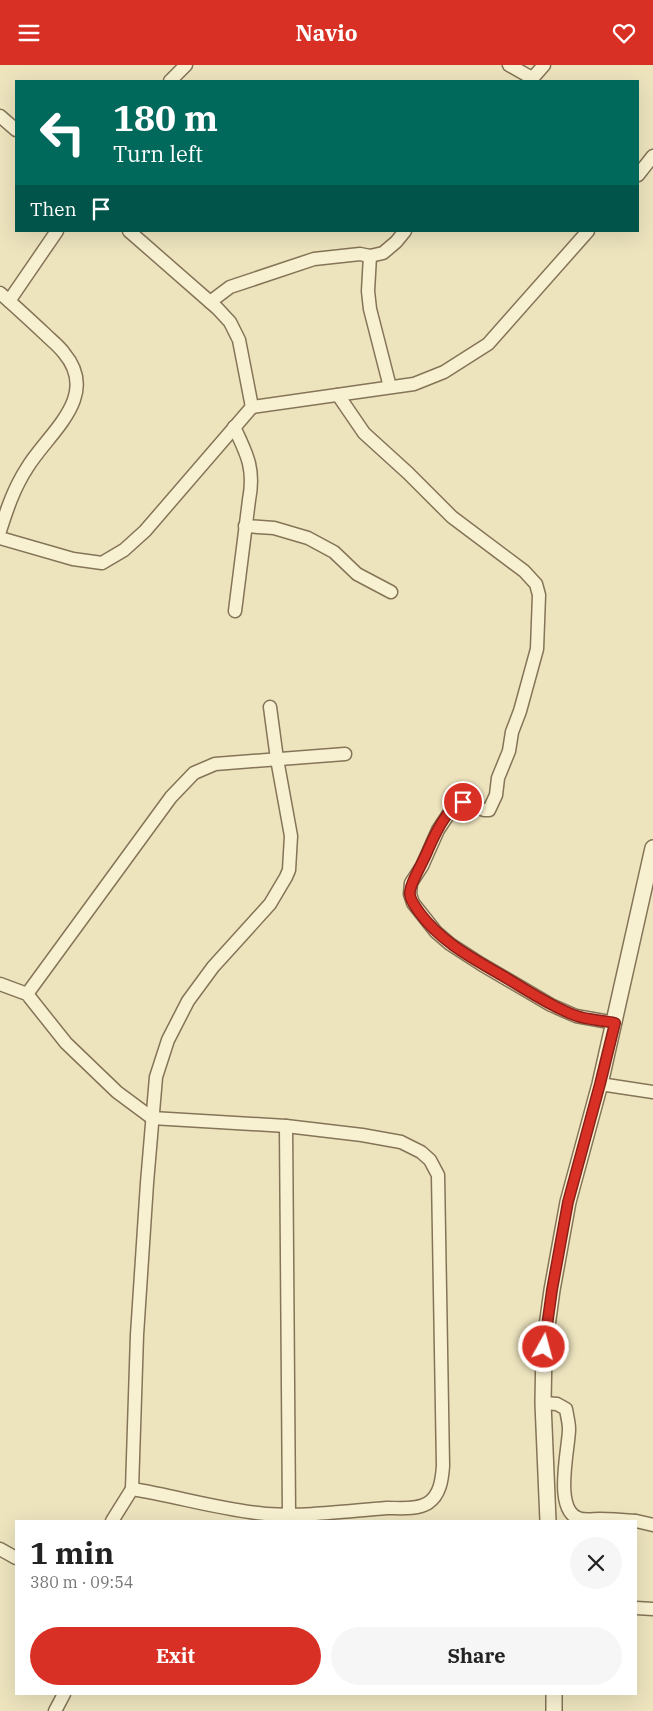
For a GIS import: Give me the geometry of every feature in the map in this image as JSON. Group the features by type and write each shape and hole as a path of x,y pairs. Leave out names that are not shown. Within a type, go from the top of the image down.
{"street":[{"path":"171,80 186,65"},
{"path":"509,65 531,80 544,65"},
{"path":"0,116 15,129"},
{"path":"639,174 652,160"},
{"path":"0,531 11,497 27,467 59,427 74,403 77,382 65,353 5,297 56,232"},
{"path":"130,232 230,322 239,340 252,407"},
{"path":"210,302 230,287 314,259 360,254 370,256 383,253 404,232"},
{"path":"0,538 73,559 102,563 124,550 145,531 252,407 414,383 444,371 488,344 587,232"},
{"path":"370,256 368,291 370,309 390,387"},
{"path":"338,395 364,433 452,517 524,571 536,584 539,595 537,649 520,711 512,732 509,751 498,777 496,795 489,810 463,802 458,803 452,809 438,830 422,866 411,883 410,894 413,903 436,932 450,944 481,964 551,1005 576,1016 615,1023"},
{"path":"234,427 250,465 252,483 235,611"},
{"path":"245,526 274,528 308,538 334,552 357,574 391,592"},
{"path":"113,1520 132,1489 137,1335 156,1077 168,1040 188,1001 213,967 270,904 289,870 291,837 270,707"},
{"path":"27,994 171,797 194,773 215,764 345,754"},
{"path":"548,1520 543,1403 544,1347 559,1247 568,1202 615,1023 653,848"},
{"path":"0,984 27,994 66,1043 117,1092 152,1118 286,1126 362,1135 401,1142 410,1145 426,1156 438,1175 443,1466 442,1479 437,1495 427,1504 410,1508 347,1513 289,1514 245,1512 132,1489"},
{"path":"600,1084 653,1092"},
{"path":"286,1126 289,1514"},
{"path":"543,1403 557,1404 566,1409 569,1428 564,1495 567,1507 573,1516 581,1519 628,1520"},
{"path":"637,1521 653,1525"},
{"path":"0,1549 15,1557"},
{"path":"637,1607 653,1609"},
{"path":"55,1711 63,1695"},
{"path":"554,1695 554,1711"}],"route":[{"path":"463,802 458,803 445,819 429,848 422,866 411,883 410,894 413,903 436,932 450,944 481,964 551,1005 576,1016 615,1023 568,1202 560,1239 544,1347"}]}
